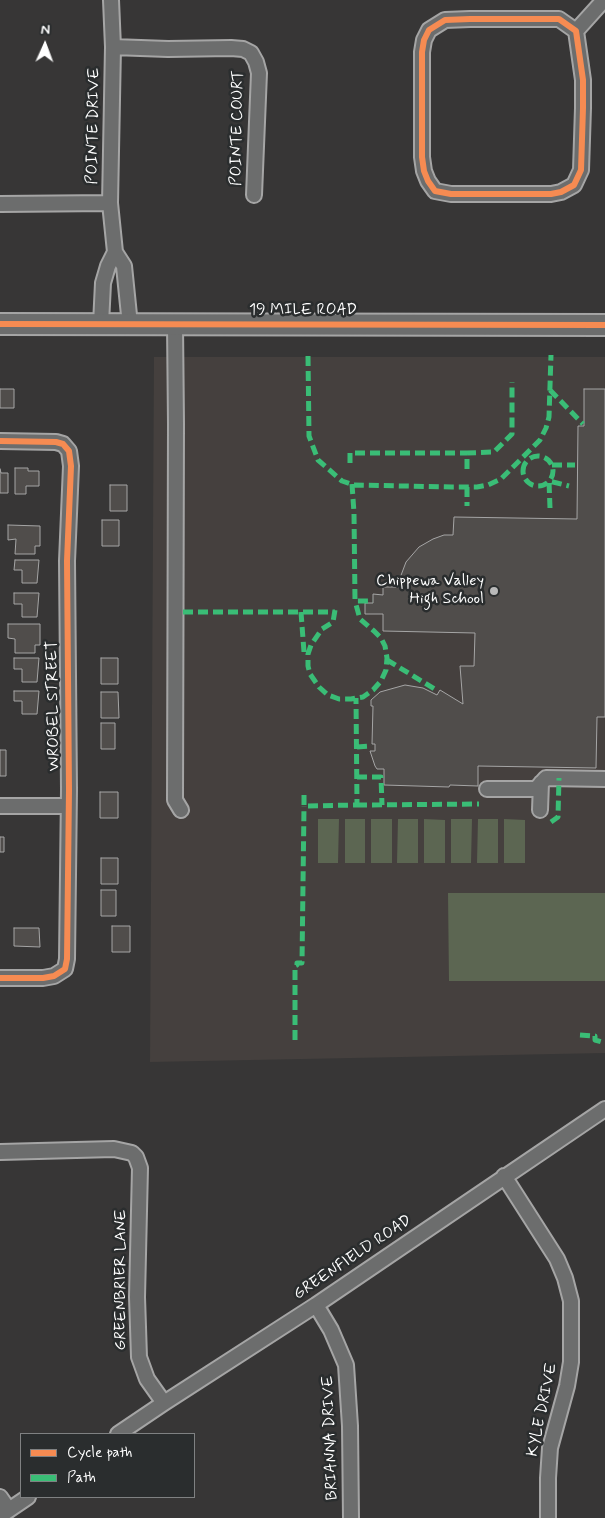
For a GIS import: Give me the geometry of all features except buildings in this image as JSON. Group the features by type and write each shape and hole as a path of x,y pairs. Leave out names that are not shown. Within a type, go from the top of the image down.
{"street":[{"name":"POINTE DRIVE","path":"111,0 113,47 110,203 116,252 124,266 130,325"},
{"path":"576,31 604,0"},
{"path":"559,19 576,31 583,80 583,124 581,170 574,185 561,192 552,194 451,194 435,191 424,171 422,157 422,52 424,40 429,30 445,20 559,19"},
{"name":"POINTE COURT","path":"113,47 168,49 232,48 243,49 251,53 259,73 254,194"},
{"path":"0,204 110,203"},
{"path":"100,324 103,283 108,266 116,252"},
{"name":"19 MILE ROAD","path":"0,324 605,325"},
{"path":"175,325 175,800 181,810"},
{"name":"WROBEL STREET","path":"0,441 56,442 63,444 69,451 71,466 67,561 68,947 65,969 54,976 43,978 0,978"},
{"path":"487,789 536,789 546,778 605,778"},
{"path":"540,810 541,783"},
{"path":"0,806 68,806"},
{"name":"GREENFIELD ROAD","path":"119,1433 164,1402 316,1305 605,1109"},
{"name":"GREENBRIER LANE","path":"0,1152 114,1149 132,1153 136,1157 140,1168 137,1332 139,1357 147,1380 164,1402"},
{"name":"KYLE DRIVE","path":"504,1176 557,1260 565,1278 571,1301 571,1362 567,1386 550,1448 548,1518"},
{"name":"BRIANNA DRIVE","path":"316,1305 332,1330 346,1365 350,1426 351,1518"},
{"path":"0,1497 5,1513 27,1498"}],"shaded area":[{"path":"154,357 605,357 605,1053 150,1062"}],"green space":[{"path":"318,819 339,819 338,863 318,863"},
{"path":"345,819 365,819 365,863 345,863"},
{"path":"371,819 392,819 392,863 371,863"},
{"path":"398,819 418,819 418,863 397,863"},
{"path":"424,819 445,820 445,863 424,863"},
{"path":"451,819 472,819 471,863 451,863"},
{"path":"478,819 498,819 498,863 477,863"},
{"path":"504,819 525,820 525,863 504,863"},
{"path":"448,893 605,893 605,981 449,981"}],"marked path":[{"path":"308,356 309,436 318,460 342,481 354,485 477,487 488,485 501,479 540,440 549,417 551,355"},
{"path":"467,469 467,453 494,452 512,434 512,382"},
{"path":"550,390 583,424"},
{"path":"350,463 350,453 467,453"},
{"path":"538,456 549,460 553,471 549,482 538,486 527,482 523,471 527,460 538,456"},
{"path":"552,465 575,465"},
{"path":"550,508 549,481 569,486"},
{"path":"352,484 355,601 373,601"},
{"path":"467,487 467,506"},
{"path":"335,610 333,622 322,629 311,645 308,654 310,674 319,687 328,695 339,699 363,697 381,681 386,670 387,658 385,646 381,638 360,619 355,601"},
{"path":"183,612 335,612"},
{"path":"301,612 304,652"},
{"path":"387,660 438,691"},
{"path":"304,795 304,806 357,805 356,698"},
{"path":"357,747 372,746"},
{"path":"357,777 381,777 382,805"},
{"path":"551,822 558,817 559,778"},
{"path":"357,805 479,804"},
{"path":"295,1040 295,966 297,963 302,963 304,806"},
{"path":"580,1035 595,1036 595,1040 605,1043"}],"cycle path":[{"path":"470,19 559,19 576,31 583,80 583,108 581,170 574,185 561,192 551,194 451,194 435,191 428,181 422,157 422,52 424,40 429,30 445,20 470,19"},
{"path":"0,324 605,325"},
{"path":"0,441 56,442 63,444 69,451 71,466 67,561 69,790 67,959 65,969 54,976 43,978 0,978"}],"place":[{"name":"Chippewa Valley High School","path":"494,591"}]}
